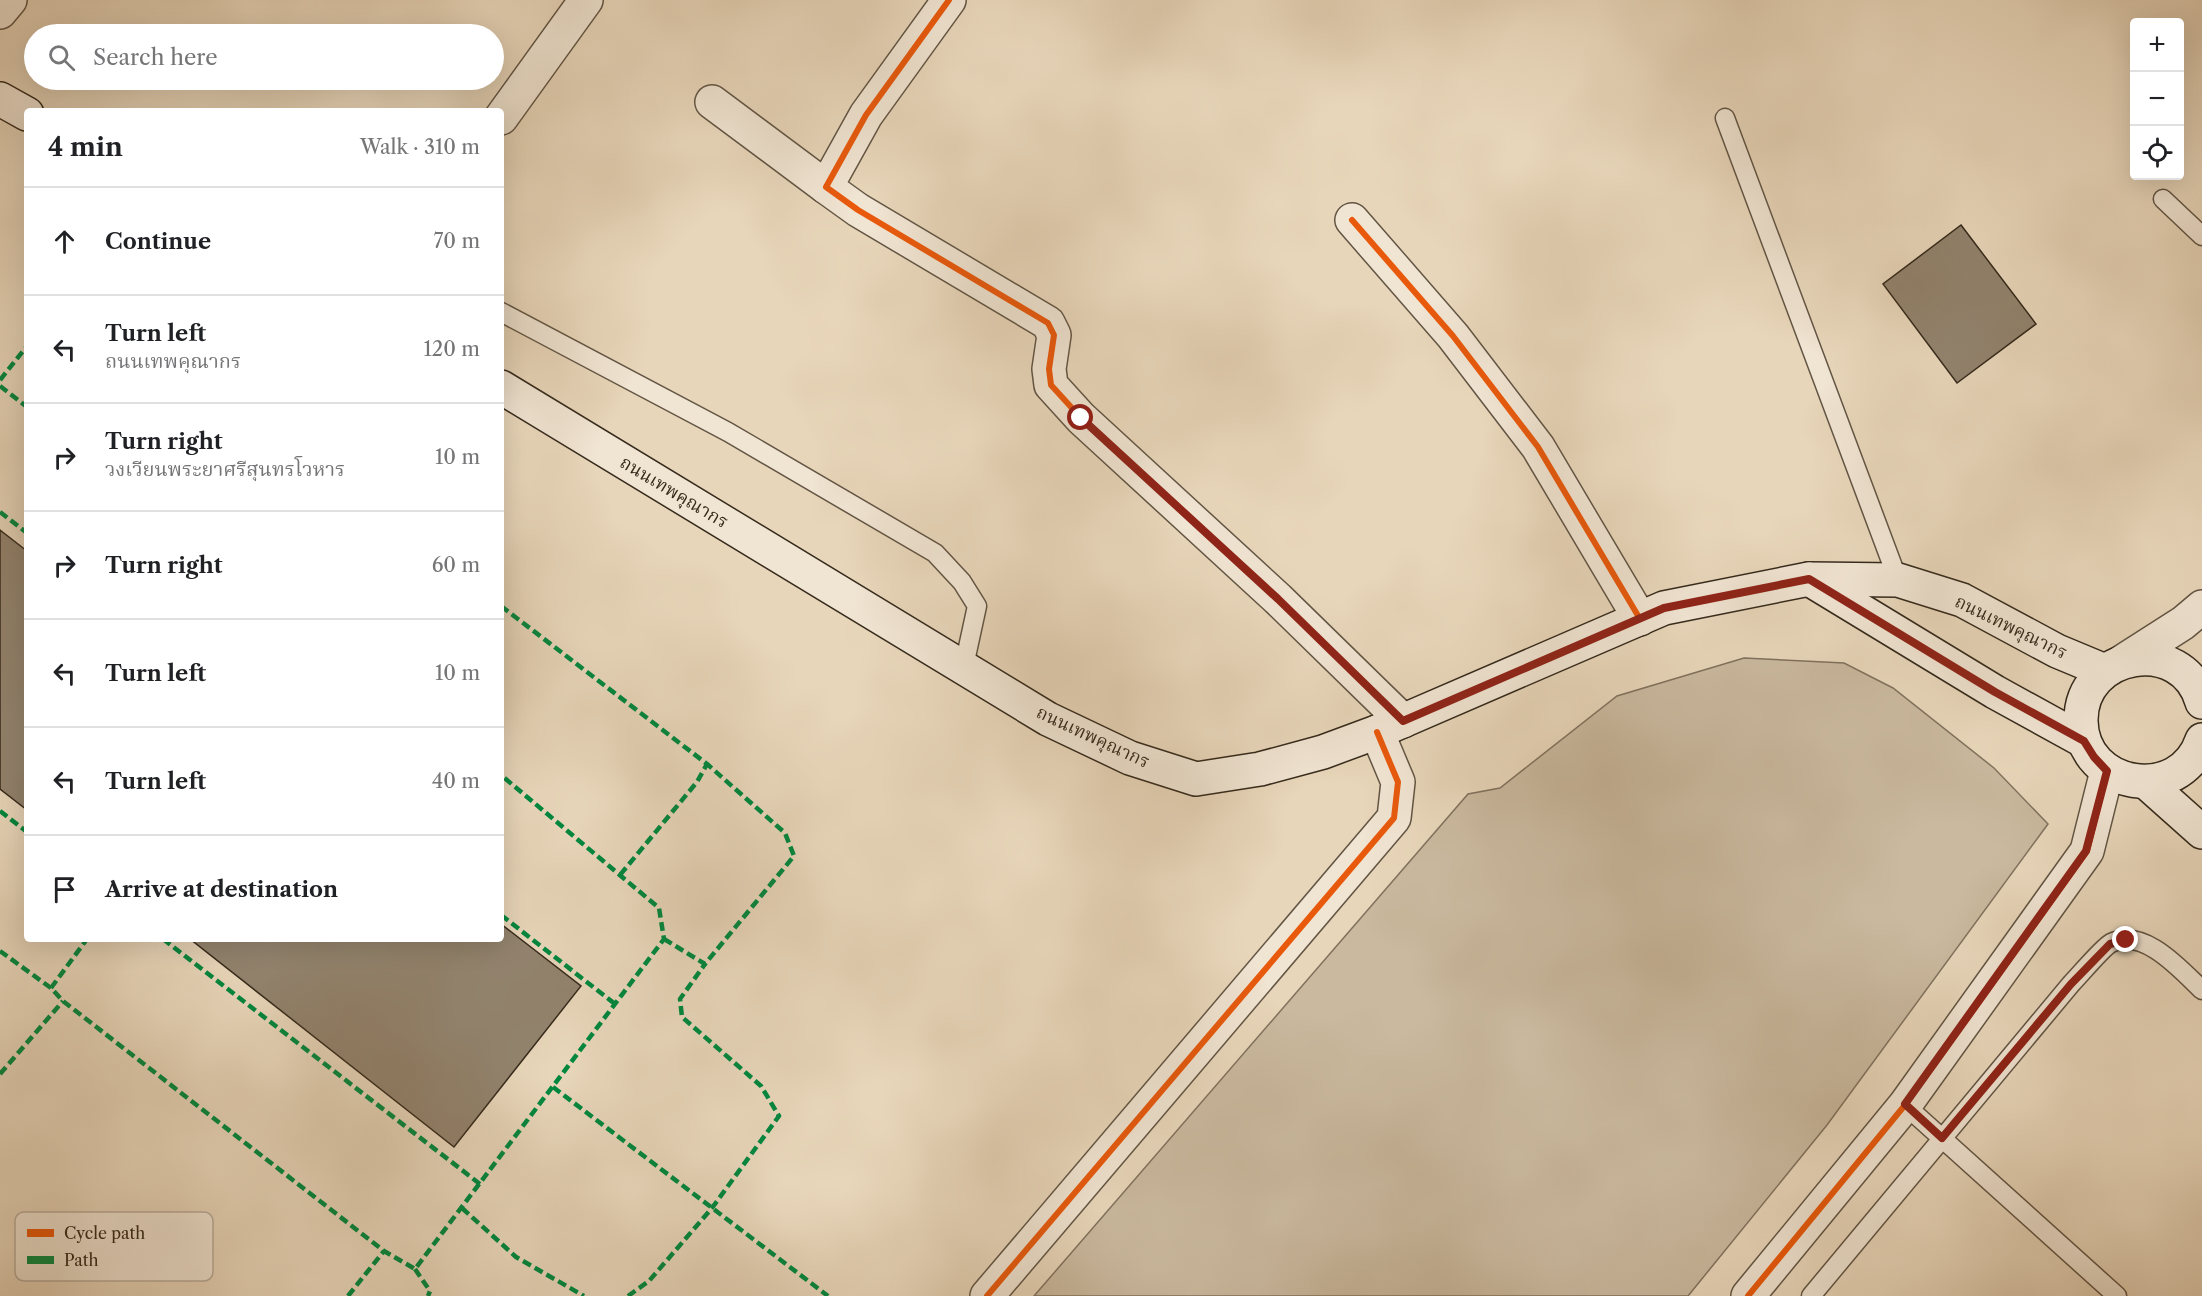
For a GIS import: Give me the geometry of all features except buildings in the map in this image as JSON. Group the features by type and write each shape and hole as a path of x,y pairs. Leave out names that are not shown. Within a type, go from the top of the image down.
{"street":[{"path":"0,12 10,0"},
{"path":"504,114 586,0"},
{"path":"826,187 866,115 949,0"},
{"path":"0,99 24,112"},
{"path":"712,102 858,210 1048,323 1054,335 1049,369 1051,385 1081,418 1278,599 1390,727 1398,782 1394,818 987,1296"},
{"path":"1352,220 1453,336 1538,447 1641,619"},
{"name":"ถนนเทพคุณากร","path":"504,389 1048,719 1130,758 1196,779 1260,769 1323,752 1390,727 1664,608 1809,579 1898,580 1962,600 2057,651 2113,666"},
{"path":"1809,579 1995,692 2084,741"},
{"path":"2202,607 2182,623 2113,666 2092,685 2083,702 2081,722 2084,741 2094,757 2107,771 2126,780 2147,783 2169,777 2188,763 2202,743"},
{"path":"2113,666 2144,658 2166,662 2186,674 2199,693 2202,702"},
{"path":"1748,1296 1905,1104 2086,851 2107,771"},
{"path":"2147,783 2202,832"}],"lane":[{"path":"1725,118 1898,580"},
{"path":"2163,199 2202,236"},
{"path":"504,314 728,432 935,553 962,582 977,606 964,666"},
{"path":"1811,1296 2071,984 2110,944 2126,940 2142,943 2162,952 2202,990"},
{"path":"1905,1104 2117,1296"}],"shaded area":[{"path":"1744,658 1844,663 1893,688 1994,768 2048,824 1827,1125 1688,1296 1034,1296 1468,794 1500,788 1617,696"}],"marked path":[{"path":"0,380 24,350"},
{"path":"0,386 24,405"},
{"path":"0,512 24,531"},
{"path":"504,608 707,764 697,782 620,875"},
{"path":"664,939 705,964 794,856 785,833 707,764"},
{"path":"0,951 51,988 63,1001 384,1251 415,1269 664,939 659,908 504,778"},
{"path":"0,811 24,830"},
{"path":"504,917 615,1004"},
{"path":"51,988 85,942"},
{"path":"167,942 480,1184"},
{"path":"628,1296 649,1281 712,1208 779,1116 761,1086 682,1017 680,999 705,964"},
{"path":"0,1074 63,1001"},
{"path":"553,1087 828,1296"},
{"path":"462,1208 516,1257 584,1296"},
{"path":"348,1296 384,1251"},
{"path":"415,1269 430,1291 428,1296"}],"cycle path":[{"path":"949,0 866,115 826,187 858,210 1048,323 1054,335 1049,369 1051,385 1081,418 1278,599 1403,721"},
{"path":"1352,220 1453,336 1538,447 1640,619"},
{"path":"987,1296 1394,818 1398,782 1377,732"},
{"path":"1748,1296 1905,1105 2087,851 2107,771"}],"route":[{"path":"1081,418 1278,599 1403,721 1664,608 1712,597 1759,591 1809,579 1995,692 2084,741 2107,771 2086,851 1905,1104 1942,1138 2071,984 2110,944 2126,940"}]}
